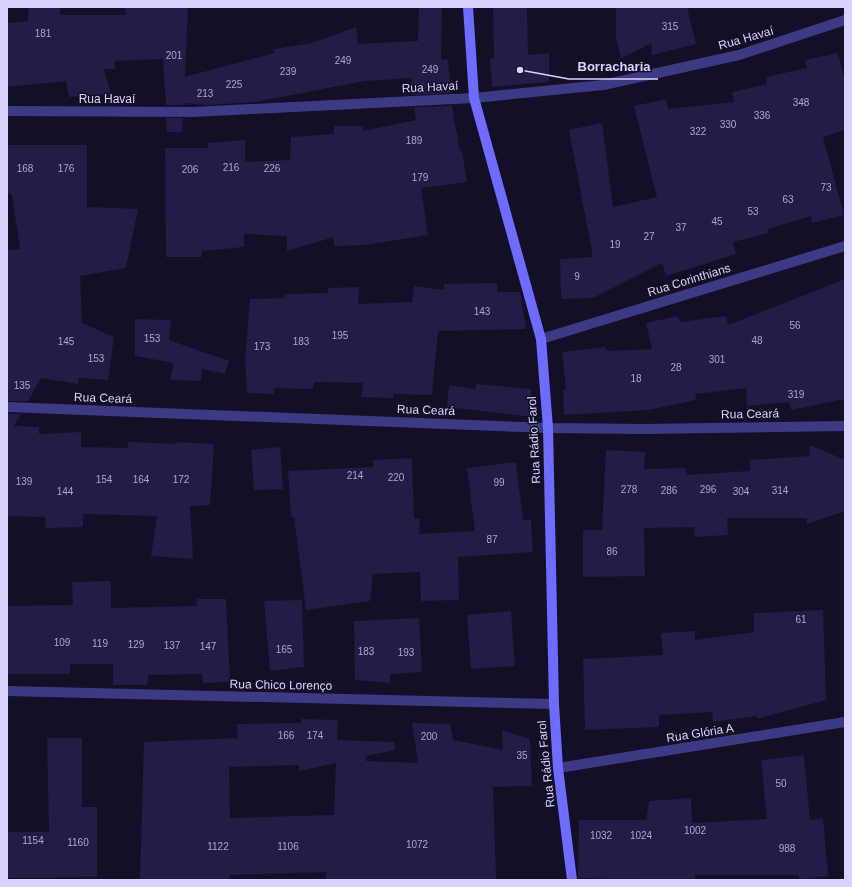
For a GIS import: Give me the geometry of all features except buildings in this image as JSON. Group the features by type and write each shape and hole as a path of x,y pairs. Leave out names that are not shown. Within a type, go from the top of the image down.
{"street":[{"name":"Rua Rádio Farol","path":"468,7 474,98 541,339 548,428 554,704 558,768 572,880"},
{"name":"Rua Havaí","path":"7,112 193,112 474,98 603,85 739,56 845,20"},
{"name":"Rua Corinthians","path":"541,339 845,246"},
{"name":"Rua Ceará","path":"7,407 548,428 644,429 845,426"},
{"name":"Rua Chico Lorenço","path":"7,691 554,704"},
{"name":"Rua Glória A","path":"558,768 845,722"}],"place":[{"name":"Borracharia","path":"520,70"}]}
